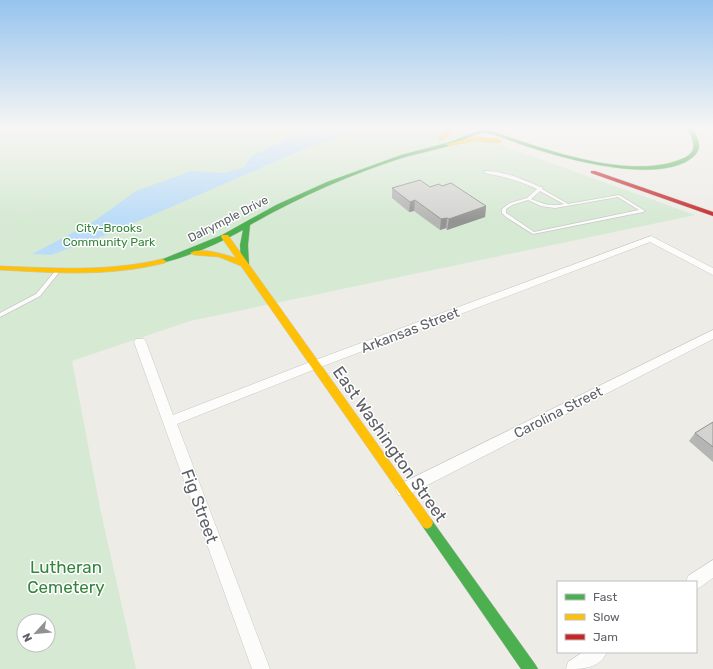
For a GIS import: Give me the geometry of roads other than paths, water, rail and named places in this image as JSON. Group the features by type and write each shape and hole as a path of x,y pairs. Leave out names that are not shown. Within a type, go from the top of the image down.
{"main road":[{"name":"Dalrymple Drive","path":"2,266 86,271 142,266 185,254 225,236 278,206 325,185 394,159"},
{"path":"561,159 713,214"},
{"path":"572,159 620,167 653,167 678,162 684,159"},
{"path":"185,254 209,252 221,254 245,264 244,246 247,223"},
{"name":"East Washington Street","path":"225,236 403,490 521,663 530,669"}],"street":[{"name":"Arkansas Street","path":"169,422 314,365 651,239 713,272"},
{"name":"Carolina Street","path":"403,490 713,334"},
{"name":"Fig Street","path":"140,342 261,669"},
{"path":"695,581 713,568"},
{"path":"575,669 597,653"}],"lane":[{"path":"486,172 504,174 541,188 569,205"},
{"path":"528,199 548,207 620,196 643,212 533,233 507,216 504,211 508,205 528,199 541,188"},
{"path":"0,315 38,295 59,270"}],"water":[{"path":"250,159 281,159 111,233 51,255 32,254 93,222 136,191 191,171 223,173 243,168"}],"railway":[{"path":"21,214 85,159"},
{"path":"0,232 22,213"}],"park label":[{"name":"City-Brooks Community Park","path":"109,235"},
{"name":"Lutheran Cemetery","path":"66,577"}]}
